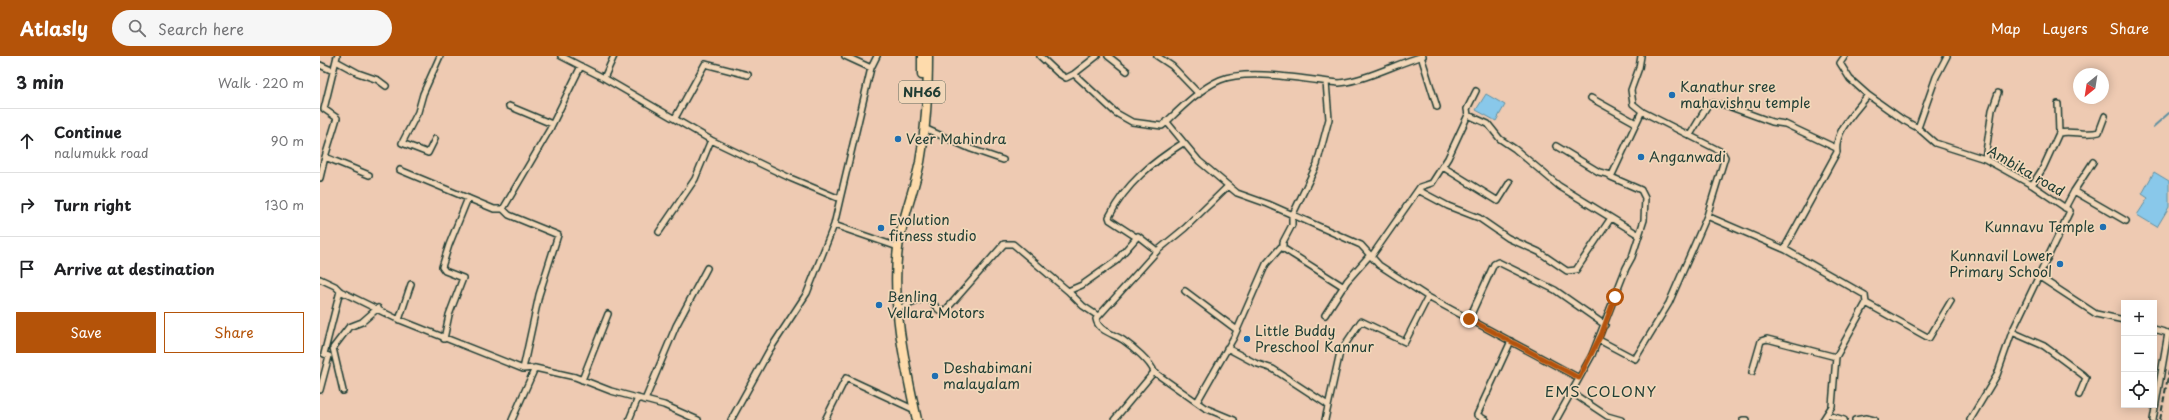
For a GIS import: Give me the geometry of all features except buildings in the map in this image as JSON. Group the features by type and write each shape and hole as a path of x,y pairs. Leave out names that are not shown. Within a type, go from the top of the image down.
{"highway":[{"name":"NH66","path":"922,56 922,117 924,128"},
{"name":"NH66","path":"917,420 898,309 898,247 920,162 927,93 928,56"}],"street":[{"path":"435,139 428,153 402,143 418,112 423,94 440,56"},
{"path":"560,56 604,78 711,140 790,178 840,199"},
{"path":"604,78 614,56"},
{"path":"845,56 871,68"},
{"path":"731,420 769,351 806,293 834,225 871,68 877,56"},
{"path":"1040,56 1064,77 1074,74 1098,56"},
{"path":"1108,56 1127,71"},
{"path":"1157,56 1172,66 1199,94"},
{"path":"1074,74 1116,113 1132,122 1162,126 1199,94 1219,80 1251,73 1326,82 1350,82 1422,56 1438,107"},
{"path":"1599,340 1635,358 1669,303 1706,216 1725,157 1722,152 1642,111 1633,104 1631,90 1639,68 1641,56"},
{"name":"Ambika road","path":"1845,56 1840,63 1850,80 1868,95 1918,128 1935,143 1985,159 2032,185 2070,211 2012,332 1997,375 1970,420"},
{"path":"1918,128 1936,77 1947,56"},
{"path":"320,178 325,157 338,118 324,109 323,100 336,59 358,73 378,80 386,86"},
{"path":"675,118 705,64 748,75"},
{"path":"320,65 333,71"},
{"path":"503,210 552,124 581,66"},
{"path":"1283,248 1283,242 1292,225 1292,216 1317,164 1329,119 1326,82"},
{"path":"1325,315 1344,288 1371,256 1420,187 1432,184 1443,167 1468,115 1467,108 1476,91"},
{"path":"1985,159 1992,110 1998,93"},
{"path":"1784,249 1837,152 1836,144 1844,125 1868,95"},
{"path":"1591,98 1636,123"},
{"path":"1690,135 1709,103 1725,105 1772,122 1785,124 1836,148"},
{"path":"2032,185 2043,168 2059,133 2058,104"},
{"path":"509,106 552,124"},
{"path":"1611,175 1642,111"},
{"path":"1468,115 1488,124 1500,139 1515,149 1559,186 1639,236"},
{"path":"2059,133 2070,131 2093,134 2099,132 2105,116"},
{"path":"1166,122 1199,161 1237,193 1268,204 1292,216 1361,245 1379,264 1428,297 1579,378"},
{"path":"924,128 971,149 1003,160"},
{"path":"659,232 695,179 711,140"},
{"path":"1157,251 1138,236 1136,237 1110,220 1109,216 1131,184 1154,162 1183,143"},
{"path":"1556,146 1599,172 1611,175 1610,177 1641,190 1645,198 1644,220 1639,236 1599,340 1556,420"},
{"path":"325,157 369,175"},
{"path":"2065,208 2093,162"},
{"path":"1443,167 1498,201 1510,182"},
{"path":"400,170 494,209 503,210 509,215 558,235 540,295 523,369"},
{"path":"1228,186 1185,228 1157,251 1136,276 1098,316 1096,322 1098,325 1123,340 1150,365 1154,372 1205,408 1234,420"},
{"path":"1418,190 1448,206 1479,218 1508,238 1539,252 1567,271 1576,270 1611,218"},
{"path":"2074,191 2126,221"},
{"path":"444,339 449,315 463,278 445,271 442,267 449,244 468,198"},
{"path":"1706,216 1784,249 1865,295 1866,303 1836,357 1832,406 1828,415 1823,420"},
{"path":"834,225 898,247"},
{"path":"1068,291 1082,285 1116,262 1136,237"},
{"path":"898,309 922,298 928,299 939,310 945,311 1004,244 1013,244 1068,291 1083,306 1098,316"},
{"path":"1197,402 1237,330 1266,264 1281,247 1283,248"},
{"path":"1283,248 1344,288"},
{"path":"1469,319 1494,264 1498,262 1555,290 1605,325"},
{"path":"645,400 676,326 707,268"},
{"path":"2038,276 2096,314 2121,319"},
{"path":"320,279 340,291 378,308 399,320 416,325 444,339 506,360 523,369 535,368 582,380 611,391 664,405 698,420"},
{"path":"399,320 411,284"},
{"path":"320,390 329,356 324,354 340,291"},
{"path":"1185,291 1237,330"},
{"path":"1324,420 1340,352 1361,321 1405,342 1428,297"},
{"path":"1866,303 1928,338 1951,301"},
{"path":"343,391 333,348 349,327 362,322 378,308"},
{"path":"582,380 608,314"},
{"path":"2153,420 2168,333 2157,330"},
{"path":"2012,332 2044,346 2083,375 2086,378 2086,382 2079,394"},
{"path":"1752,372 1760,341 1767,339 1836,357"},
{"path":"1486,420 1478,415 1511,341"},
{"path":"1227,348 1251,361 1273,369 1328,405"},
{"path":"512,420 535,368"},
{"path":"1114,420 1154,372"},
{"path":"825,420 846,378 915,410"},
{"path":"1571,392 1608,416 1621,420"},
{"path":"629,420 638,398"},
{"path":"1828,415 1844,420"},
{"path":"1855,420 1866,418 1874,420"}],"water":[{"path":"1486,94 1505,105 1496,121 1476,110"},
{"path":"2154,172 2169,181 2169,207 2157,227 2137,215 2148,198 2142,194"}],"waterway":[{"path":"2153,127 2169,113"}],"railway":[{"path":"2160,420 2169,371"}],"place":[{"name":"Kanathur sree mahavishnu temple","path":"1672,95"},
{"name":"Veer Mahindra","path":"898,139"},
{"name":"Anganwadi","path":"1641,157"},
{"name":"Kunnavu Temple","path":"2103,227"},
{"name":"Evolution fitness studio","path":"881,228"},
{"name":"Kunnavil Lower Primary School","path":"2060,264"},
{"name":"Benling Vellara Motors","path":"879,305"},
{"name":"Little Buddy Preschool Kannur","path":"1247,339"},
{"name":"Deshabimani malayalam","path":"935,376"}],"district":[{"name":"EMS COLONY","path":"1601,392"}],"route":[{"path":"1469,319 1579,378 1601,335 1615,297"}]}
